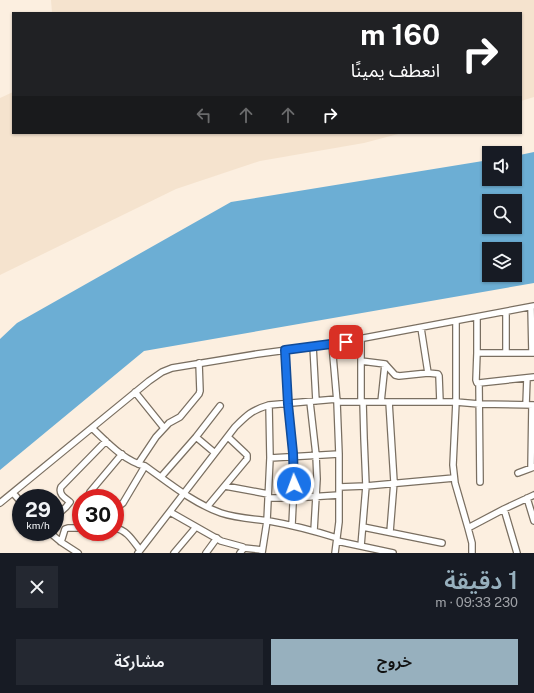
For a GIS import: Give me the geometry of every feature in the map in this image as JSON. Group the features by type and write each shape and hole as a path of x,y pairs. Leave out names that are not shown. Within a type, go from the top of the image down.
{"street":[{"path":"18,489 135,392 156,376 167,370 184,365 332,344 533,307 533,353 477,353"},
{"path":"506,312 506,353"},
{"path":"477,318 476,380 477,383 479,383 480,482"},
{"path":"456,321 456,402 453,465 454,478 472,543 472,553"},
{"path":"421,328 428,373"},
{"path":"361,339 366,486 361,546"},
{"path":"332,344 337,400 339,454 339,495 335,553"},
{"path":"313,346 313,401 317,479 314,530"},
{"path":"285,350 293,457 294,484 292,525"},
{"path":"361,361 385,364 399,376 428,373 437,374 439,376 440,402"},
{"path":"138,464 151,443 164,428 169,423 180,417 199,394 199,363"},
{"path":"381,402 385,364"},
{"path":"479,383 534,377"},
{"path":"518,473 533,467 531,405 527,378"},
{"path":"135,392 164,428"},
{"path":"124,532 139,552 235,427 251,412 268,405 337,400 362,402 456,402 531,405"},
{"path":"389,402 394,482 390,532"},
{"path":"170,512 221,541 244,548 262,551 267,521 270,458 268,405"},
{"path":"161,477 196,437 220,406"},
{"path":"92,428 122,454 138,464 145,466 184,494 207,507 230,515 314,530 361,546 393,553"},
{"path":"196,437 215,453"},
{"path":"207,507 246,462 247,457 245,453 228,437"},
{"path":"60,489 106,441"},
{"path":"93,489 122,454"},
{"path":"270,458 339,454"},
{"path":"124,501 145,466"},
{"path":"339,487 454,478"},
{"path":"226,486 268,496 293,498 339,495"},
{"path":"0,503 12,494"},
{"path":"468,528 534,495"},
{"path":"64,497 70,502 64,509"},
{"path":"527,498 534,521"},
{"path":"504,509 517,553"},
{"path":"174,553 196,527"},
{"path":"363,527 442,543"},
{"path":"72,528 65,529 61,542 78,553"},
{"path":"206,553 217,538"},
{"path":"240,553 244,548"}],"shaded area":[{"path":"51,0 534,0 534,97 522,101 522,12 52,12"},
{"path":"12,92 12,134 398,134 364,143 260,161 176,189 0,275 0,98"}],"water":[{"path":"534,152 534,283 144,351 0,470 0,339 17,323 231,202 482,161 482,186 522,186 522,155"}],"route":[{"path":"294,484 285,350 346,342"}]}
